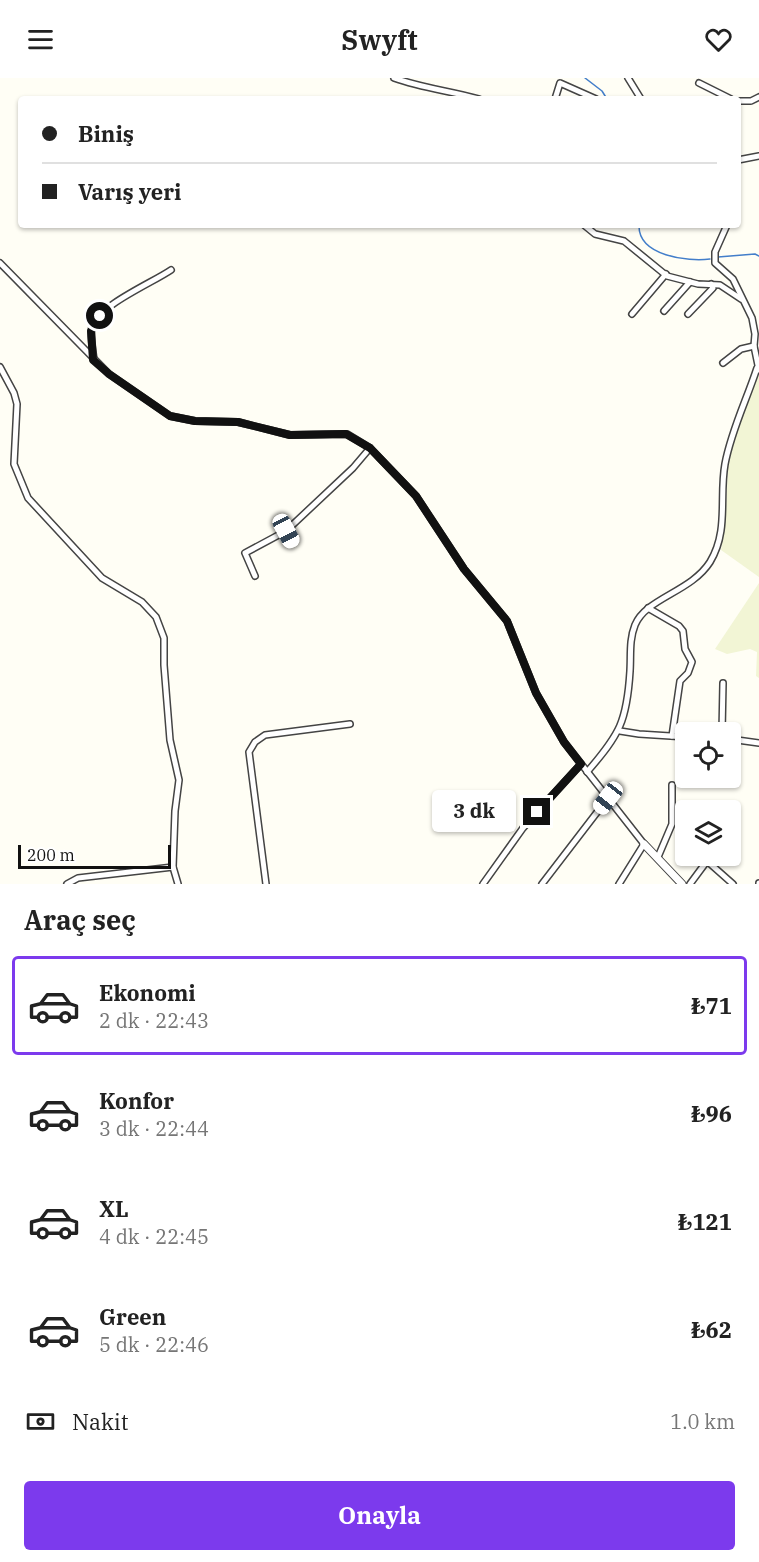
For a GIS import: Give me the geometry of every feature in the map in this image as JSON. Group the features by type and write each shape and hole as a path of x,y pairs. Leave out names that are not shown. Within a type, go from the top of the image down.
{"street":[{"path":"394,78 443,93 467,96"},
{"path":"426,86 427,78"},
{"path":"628,78 639,96"},
{"path":"556,96 559,81 590,96"},
{"path":"699,83 726,96"},
{"path":"741,101 751,101 759,97"},
{"path":"741,159 759,156"},
{"path":"588,228 595,234 624,241 666,274 690,282 726,287 741,298"},
{"path":"587,772 620,731 628,693 631,641 641,614 697,578 710,562 719,544 723,526 725,464 758,369 752,318 733,279 715,263 715,252 726,228"},
{"path":"0,263 93,360 109,374 170,416 195,421 238,422 290,435 346,434 370,448 416,496 464,569 507,621 536,693 564,742 644,844 682,884"},
{"path":"93,360 91,331 100,316 141,286 171,270"},
{"path":"632,314 666,274"},
{"path":"664,311 690,282"},
{"path":"688,314 713,288 711,284"},
{"path":"723,363 741,349 754,346"},
{"path":"0,367 14,393 17,404 14,464 28,498 102,578 142,602 156,617 164,638 170,740 179,780 175,810 173,867 178,884"},
{"path":"255,576 245,553 286,531 353,468 370,448"},
{"path":"286,531 292,543"},
{"path":"648,608 679,626 683,632 685,649 692,662 688,673 680,681 672,736"},
{"path":"722,722 723,683"},
{"path":"266,884 249,752 255,742 265,735 350,724"},
{"path":"620,731 675,736"},
{"path":"741,741 759,743"},
{"path":"483,884 523,828 581,764"},
{"path":"658,857 672,824 672,785"},
{"path":"542,884 608,798"},
{"path":"619,884 644,844"},
{"path":"690,884 707,861 733,884"},
{"path":"67,884 78,878 173,867"}],"green space":[{"path":"757,375 759,376 759,577 721,550 726,513 728,467 733,443"},
{"path":"759,583 759,678 756,676 757,652 750,649 727,654 715,649"}],"waterway":[{"path":"585,78 605,96"},
{"path":"640,228 647,244 666,255 678,258 710,259"},
{"path":"718,257 755,254 759,256"}],"route":[{"path":"100,316 91,331 93,360 109,374 170,416 195,421 238,422 290,435 308,437 346,434 370,448 399,476 416,496 464,569 507,621 536,693 564,742 581,764 537,812"}]}
